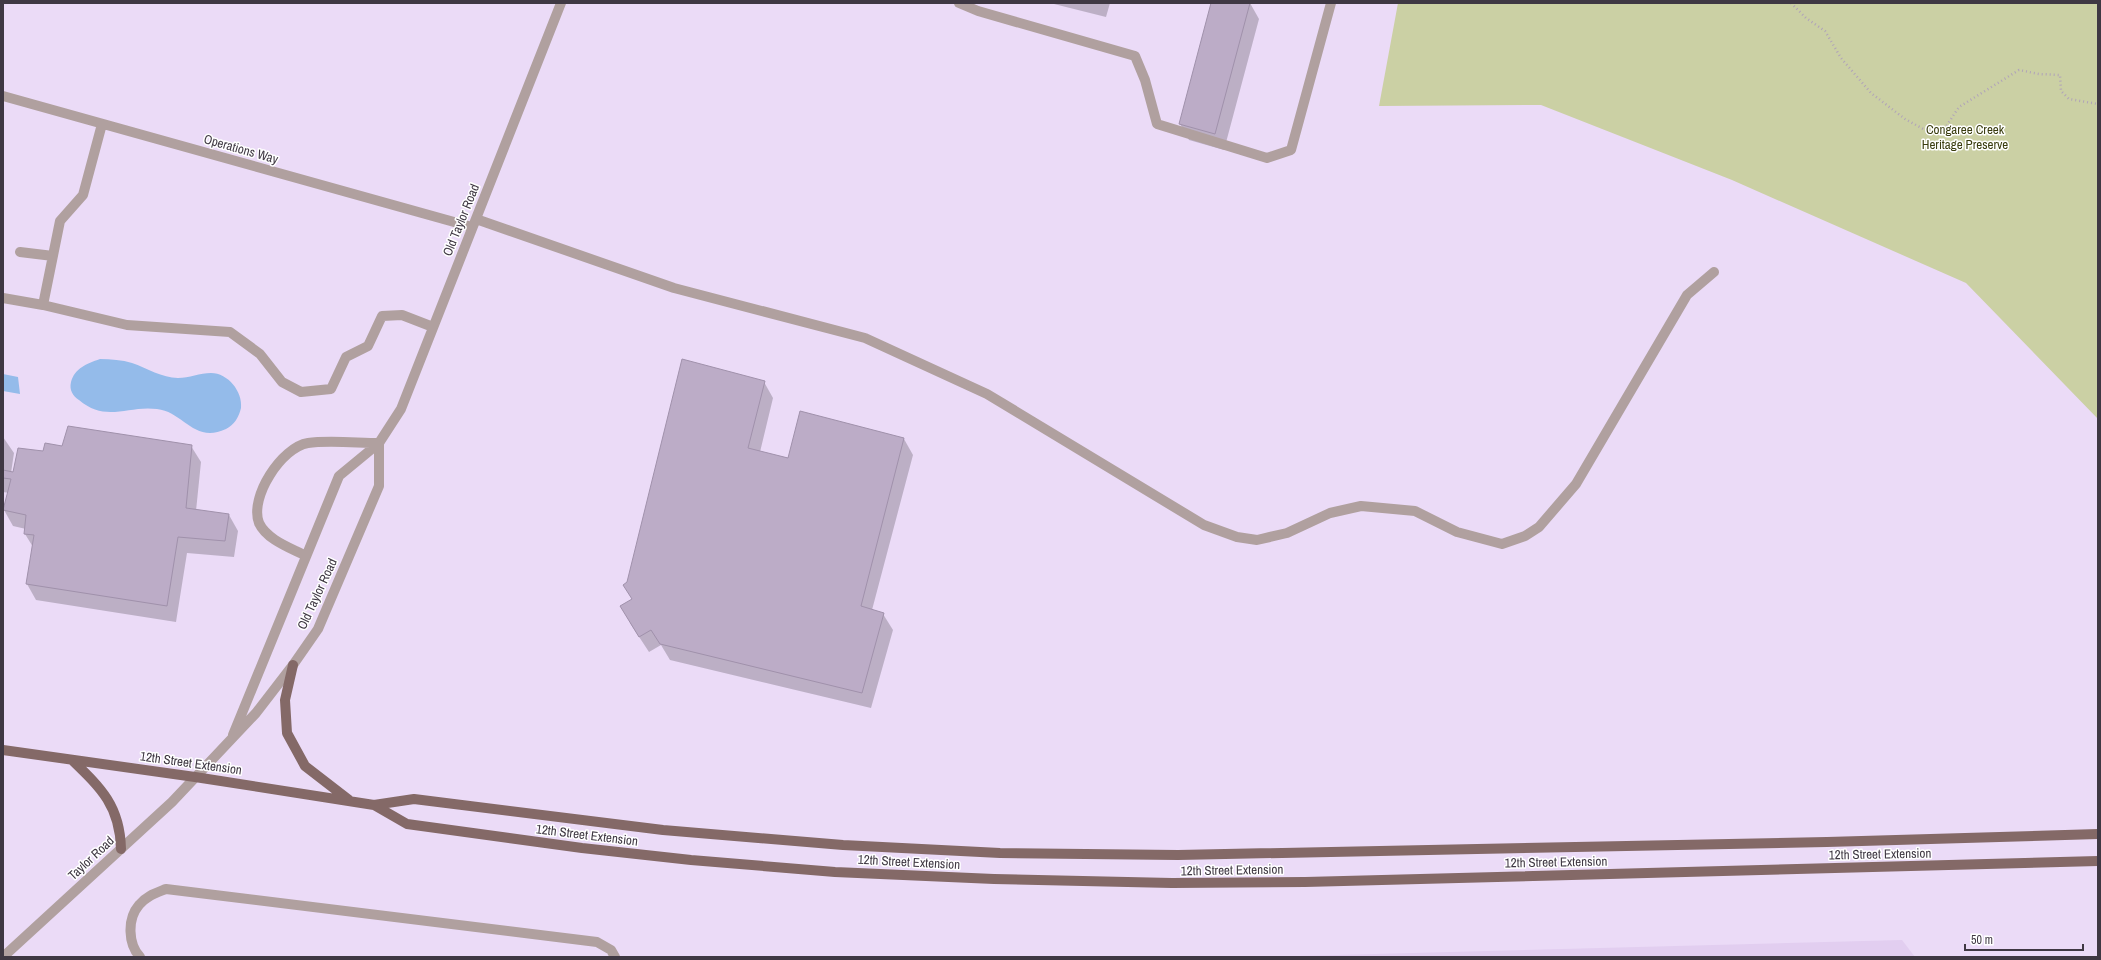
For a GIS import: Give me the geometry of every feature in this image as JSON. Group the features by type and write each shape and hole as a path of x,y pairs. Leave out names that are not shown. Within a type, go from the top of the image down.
{"main road":[{"path":"293,665 285,700 287,733 304,766 351,801"},
{"name":"12th Street Extension","path":"3,750 374,804 414,799 663,830 843,845 1000,853 1178,856 1827,842 2098,834"},
{"path":"72,760 100,786 118,819 121,849"},
{"name":"12th Street Extension","path":"374,804 406,824 582,848 691,860 835,872 994,879 1172,883 1305,882 2098,861"}],"street":[{"name":"Old Taylor Road","path":"233,735 339,476 379,443 401,409 561,3"},
{"path":"959,3 978,12 1135,56 1145,80 1158,124 1267,158 1291,150 1331,3"},
{"name":"Operations Way","path":"3,96 102,124 474,223 674,288 865,338 987,394 1204,525 1236,537 1257,540 1287,533 1330,513 1360,506 1415,511 1457,532 1502,544 1525,536 1539,527 1576,484 1687,295 1714,272"},
{"path":"43,305 60,221 83,194 102,124"},
{"path":"20,252 52,256"},
{"path":"3,298 43,305 127,325 230,332 260,354 282,382 301,392 331,389 346,357 368,346 382,316 402,316 433,327"},
{"path":"306,556 273,538 259,523 258,502 274,470 282,458 307,443 379,443"},
{"name":"Old Taylor Road","path":"195,777 233,735 256,713 293,665 318,629 379,486 379,443"},
{"name":"Taylor Road","path":"3,957 172,802 195,777"},
{"path":"140,957 130,937 132,919 138,905 152,894 166,889 597,942 611,950 616,957"}],"path":[{"path":"1791,3 1806,18 1825,31 1841,58 1870,93 1905,120 1927,131 1943,131 1959,107 2018,70 2039,74 2060,75 2061,91 2070,99 2098,104"}],"shaded area":[{"path":"1902,940 1915,957 1265,957"}],"green space":[{"name":"Congaree Creek Heritage Preserve","path":"1398,3 2098,3 2098,419 1966,283 1732,180 1541,105 1379,106"}],"water":[{"path":"100,359 128,362 160,375 172,378 182,378 207,373 223,376 233,384 240,396 241,408 239,415 234,423 226,429 215,433 206,433 197,430 166,411 157,409 146,408 117,412 98,411 89,407 73,395 71,390 71,382 78,370"},
{"path":"3,374 18,377 20,394 3,391"}],"building":[{"path":"1211,3 1250,3 1215,134 1179,124"},
{"path":"682,359 765,381 748,448 788,458 800,411 904,438 861,606 884,613 862,693 660,644 651,630 639,637 620,606 632,599 623,585 627,582"},
{"path":"68,426 192,445 186,508 229,514 225,541 178,537 167,606 26,584 34,535 24,534 26,515 3,510 11,479 3,478 3,470 13,472 18,448 43,451 45,443 62,446"}]}
